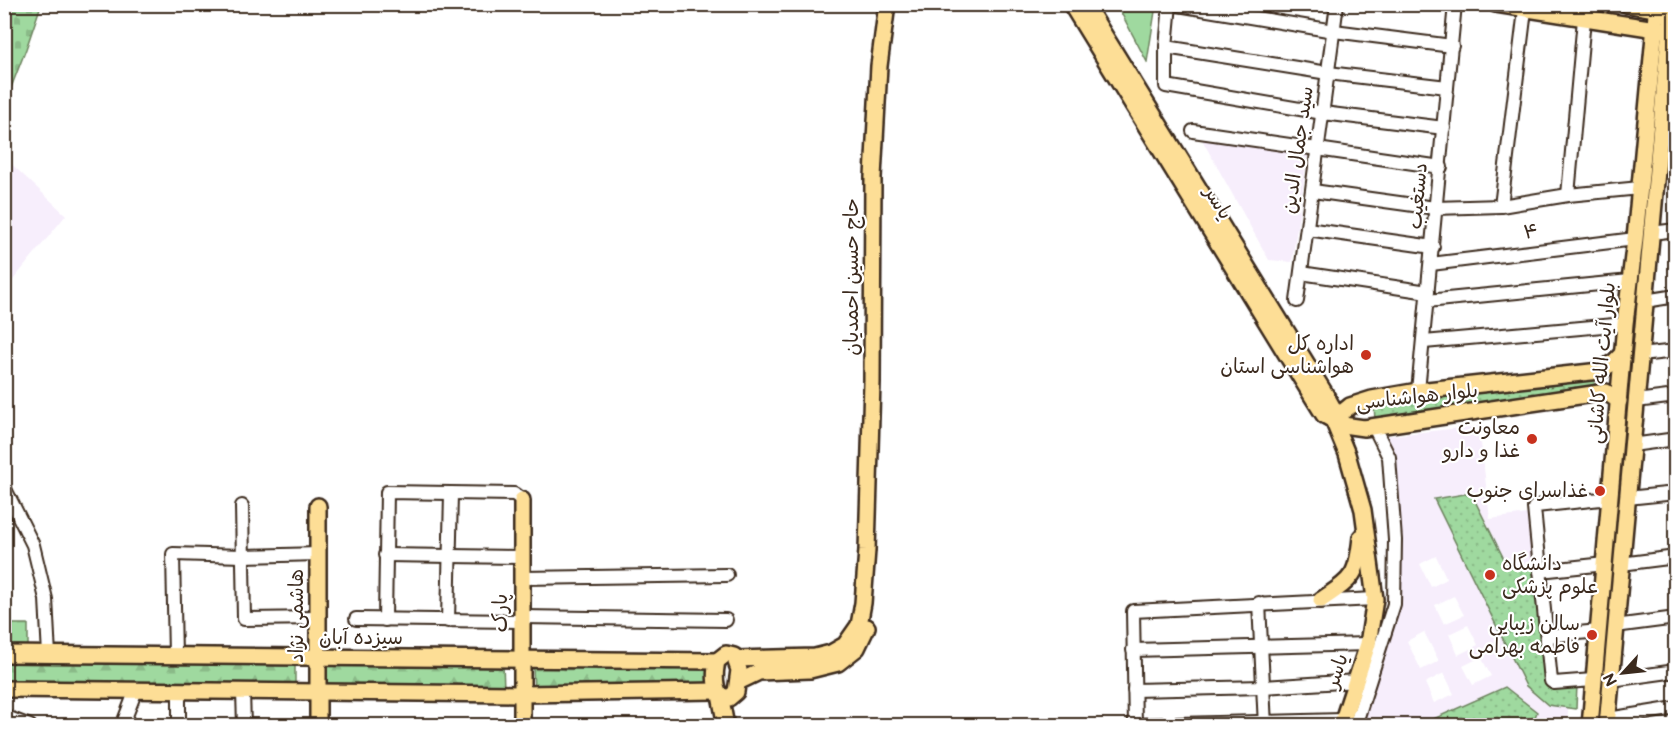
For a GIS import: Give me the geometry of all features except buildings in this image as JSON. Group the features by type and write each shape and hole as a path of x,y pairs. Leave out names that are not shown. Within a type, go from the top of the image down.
{"main road":[{"name":"حاج حسین احمدیان","path":"717,660 726,654 736,659 815,657 831,653 845,645 858,625 863,603 867,550 872,381 873,177 879,66 889,4"},
{"name":"یاسر","path":"1071,4 1173,160"},
{"name":"یاسر","path":"1085,4 1173,160 1314,399 1324,415 1333,420 1347,454 1363,510 1375,599 1368,644 1347,724"},
{"path":"1496,4 1673,31"},
{"path":"1626,4 1666,8"},
{"name":"بلوار آیت الله کاشانی","path":"1590,726 1622,354 1654,29 1666,8"},
{"name":"بلوار آیت الله کاشانی","path":"1607,722 1657,167 1671,58 1673,31 1666,8"},
{"path":"1630,25 1644,40 1651,61"},
{"path":"1642,158 1647,150 1652,149 1655,153 1657,167"},
{"path":"1601,393 1606,382 1605,375 1600,371 1622,354"},
{"name":"بلوار هواشناسی","path":"1600,371 1418,391 1372,399 1357,402 1333,420 1343,425 1374,427 1601,393"},
{"path":"1601,393 1612,394 1619,401"},
{"path":"1372,399 1364,408 1368,423 1374,427"},
{"name":"پارک","path":"522,500 522,726"},
{"name":"هاشمی نژاد","path":"318,506 318,726"},
{"path":"1322,600 1348,582 1358,564 1363,510"},
{"name":"حاج حسین احمدیان","path":"727,691 759,672 824,668 838,663 852,652 866,633 873,599 872,576 867,550"},
{"name":"سیزده آبان","path":"4,654 717,660"},
{"path":"727,691 739,670 736,659"},
{"path":"717,660 727,691 726,722"},
{"path":"4,689 522,694 727,691"}],"street":[{"path":"1444,128 1323,113 1166,86 1166,47 1171,4 1334,31 1452,46"},
{"name":"سید جمال الدین","path":"1297,301 1337,4"},
{"name":"دستغیب","path":"1418,391 1455,4"},
{"name":"۴","path":"1501,206 1525,10"},
{"path":"1568,195 1584,19"},
{"path":"1166,47 1328,73 1447,87"},
{"path":"1193,131 1441,167"},
{"path":"1313,191 1435,208 1501,206 1568,195 1640,188"},
{"path":"1306,229 1433,247"},
{"path":"1651,233 1676,230"},
{"name":"۴","path":"1431,264 1635,239"},
{"path":"1301,273 1428,297 1630,281"},
{"path":"1645,301 1676,296"},
{"path":"1424,342 1625,324"},
{"path":"1640,355 1676,351"},
{"path":"1636,401 1676,396"},
{"path":"1374,427 1389,458 1395,540 1394,604 1347,724 1135,725 1133,611 1375,599"},
{"path":"1632,445 1676,439"},
{"path":"4,487 33,545 46,599 49,655"},
{"path":"385,620 387,492 514,494 522,500"},
{"path":"1627,498 1676,493"},
{"path":"448,621 451,494"},
{"path":"1593,680 1552,683 1534,507 1610,498"},
{"path":"242,506 244,619 318,618"},
{"path":"175,656 173,554 243,556 318,554"},
{"path":"385,555 523,556"},
{"path":"1621,564 1676,557"},
{"path":"1540,571 1605,564"},
{"path":"522,578 727,575"},
{"path":"1259,603 1265,724"},
{"path":"1616,626 1676,618"},
{"path":"356,619 726,620"},
{"path":"1547,636 1599,631"},
{"path":"1133,650 1368,644"},
{"path":"1611,680 1676,671"},
{"path":"1134,690 1263,687 1357,681"},
{"path":"122,726 136,690"},
{"path":"179,691 179,726"},
{"path":"243,691 244,726"},
{"path":"1607,722 1676,708"},
{"path":"4,716 30,726"}],"shaded area":[{"path":"1200,136 1308,153 1292,262 1269,260"},
{"path":"5,158 66,215 4,290"},
{"name":"دانشگاه علوم پزشکی","path":"1479,426 1490,519 1528,514 1549,686 1570,685 1567,725 1363,726 1400,606 1397,462 1385,436","holes":["1436,556 1447,579 1431,587 1420,564","1454,596 1464,615 1444,624 1435,605","1468,625 1478,645 1458,655 1449,634","1424,632 1439,661 1421,670 1407,641","1481,657 1491,676 1473,685 1463,666","1444,673 1454,694 1434,703 1425,683"]}],"green space":[{"path":"5,4 41,5 5,103"},
{"path":"1117,5 1156,5 1147,62"},
{"path":"1594,374 1595,389 1375,420 1374,405"},
{"path":"1471,493 1507,565 1535,570 1549,686 1577,684 1576,709 1548,705 1526,686 1434,499"},
{"path":"4,624 28,624 28,649 5,650"},
{"path":"4,659 295,664 295,689 5,684"},
{"path":"503,664 504,689 326,691 326,666"},
{"path":"711,665 712,690 534,692 533,667"},
{"path":"1505,687 1537,712 1532,725 1429,725 1429,721"}],"place":[{"name":"اداره کل هواشناسی استان","path":"1366,355"},
{"name":"معاونت غذا و دارو","path":"1532,439"},
{"name":"غذاسرای جنوب","path":"1600,491"},
{"name":"دانشگاه علوم پزشکی","path":"1490,575"},
{"name":"سالن زیبایی فاطمه بهرامی","path":"1592,635"}]}
